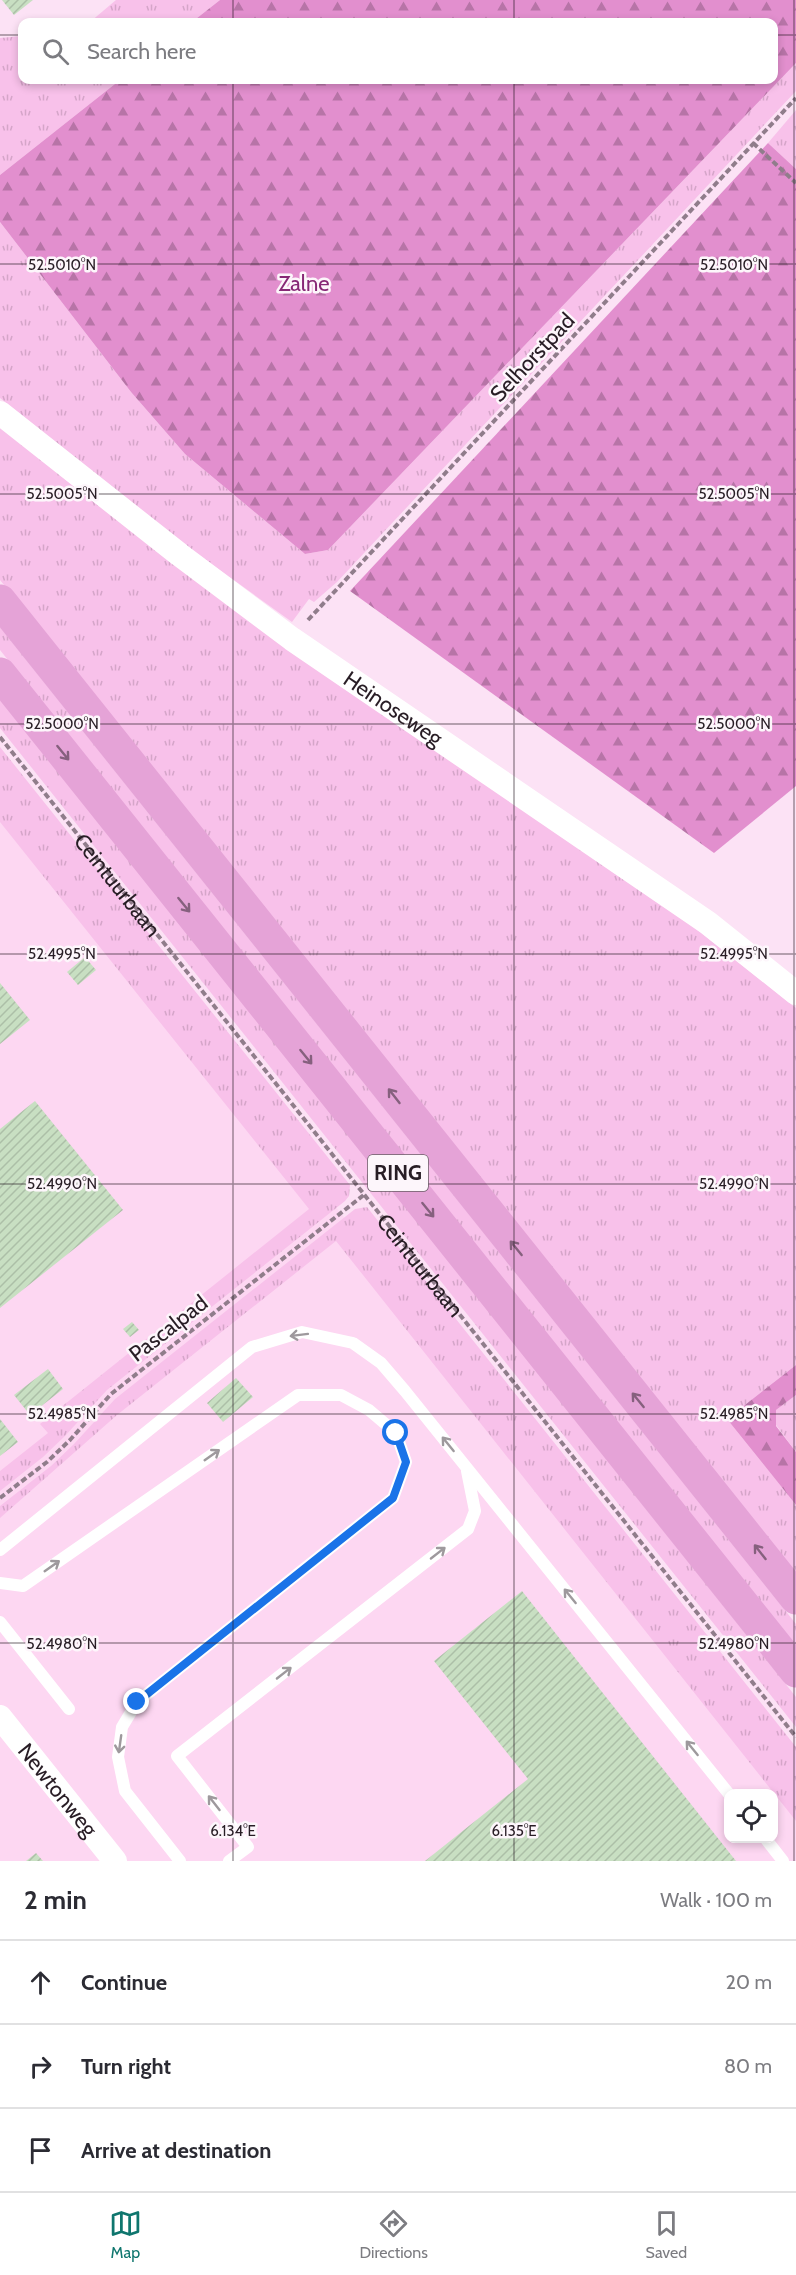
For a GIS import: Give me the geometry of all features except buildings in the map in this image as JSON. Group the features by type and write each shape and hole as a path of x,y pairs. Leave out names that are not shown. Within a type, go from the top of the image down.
{"main road":[{"name":"RING","path":"0,601 796,1598"},
{"name":"Ceintuurbaan","path":"0,674 796,1671"}],"street":[{"name":"Heinoseweg","path":"0,413 180,555 292,639 708,923 796,993"},
{"name":"Newtonweg","path":"0,1718 115,1861"}],"lane":[{"path":"0,1550 252,1347 302,1332 353,1343 381,1362 725,1789"},
{"path":"0,1583 23,1586 298,1395 341,1395 369,1410 396,1433 406,1462 393,1498 137,1702 122,1727 118,1757 125,1791 180,1861"},
{"path":"229,1861 248,1846 177,1756 468,1529 476,1511 467,1468"},
{"path":"0,1622 69,1709"},
{"path":"768,1843 783,1861"}],"path":[{"name":"Selhorstpad","path":"292,639 313,613 796,98"},
{"path":"753,143 796,183"},
{"name":"Ceintuurbaan","path":"0,737 796,1737"},
{"name":"Pascalpad","path":"0,1498 47,1462 111,1394 365,1194"}],"shaded area":[{"path":"0,793 352,1227 796,1788 796,1861 0,1861"}],"green space":[{"path":"116,0 220,0 197,18 95,18"},
{"name":"Zalne","path":"220,0 796,0 796,63 778,82 778,18 197,18"},
{"path":"18,36 18,84 115,84 0,175 0,38"},
{"path":"796,63 796,91 337,582 314,602 309,599 292,622 185,545 0,398 0,222 131,392 185,454 305,554 328,550"},
{"name":"Zalne","path":"115,84 776,84 328,550 305,554 185,454 131,392 0,222 0,175"},
{"path":"796,110 796,169 768,143"},
{"path":"768,143 796,169 796,786 714,853 350,591"},
{"path":"0,426 66,480 308,663 691,925 796,1008 796,1365 727,1419 796,1505 796,1577 0,580"},
{"path":"0,627 796,1624 796,1649 0,650"},
{"path":"0,698 796,1697 796,1727 0,728"},
{"path":"0,747 350,1185 349,1196 345,1201 107,1390 43,1457 0,1491 0,1471 48,1433 40,1424 309,1209 0,822"},
{"path":"367,1207 796,1747 796,1821 778,1798 778,1789 771,1789 336,1241 117,1415 0,1518 0,1506 51,1466 115,1399 355,1209"},
{"path":"796,1365 796,1395 776,1410 776,1426 796,1452 796,1505 727,1419"},
{"path":"796,1395 796,1452 776,1425 776,1410"}],"route":[{"path":"137,1702 393,1498 406,1462 396,1433"}]}
